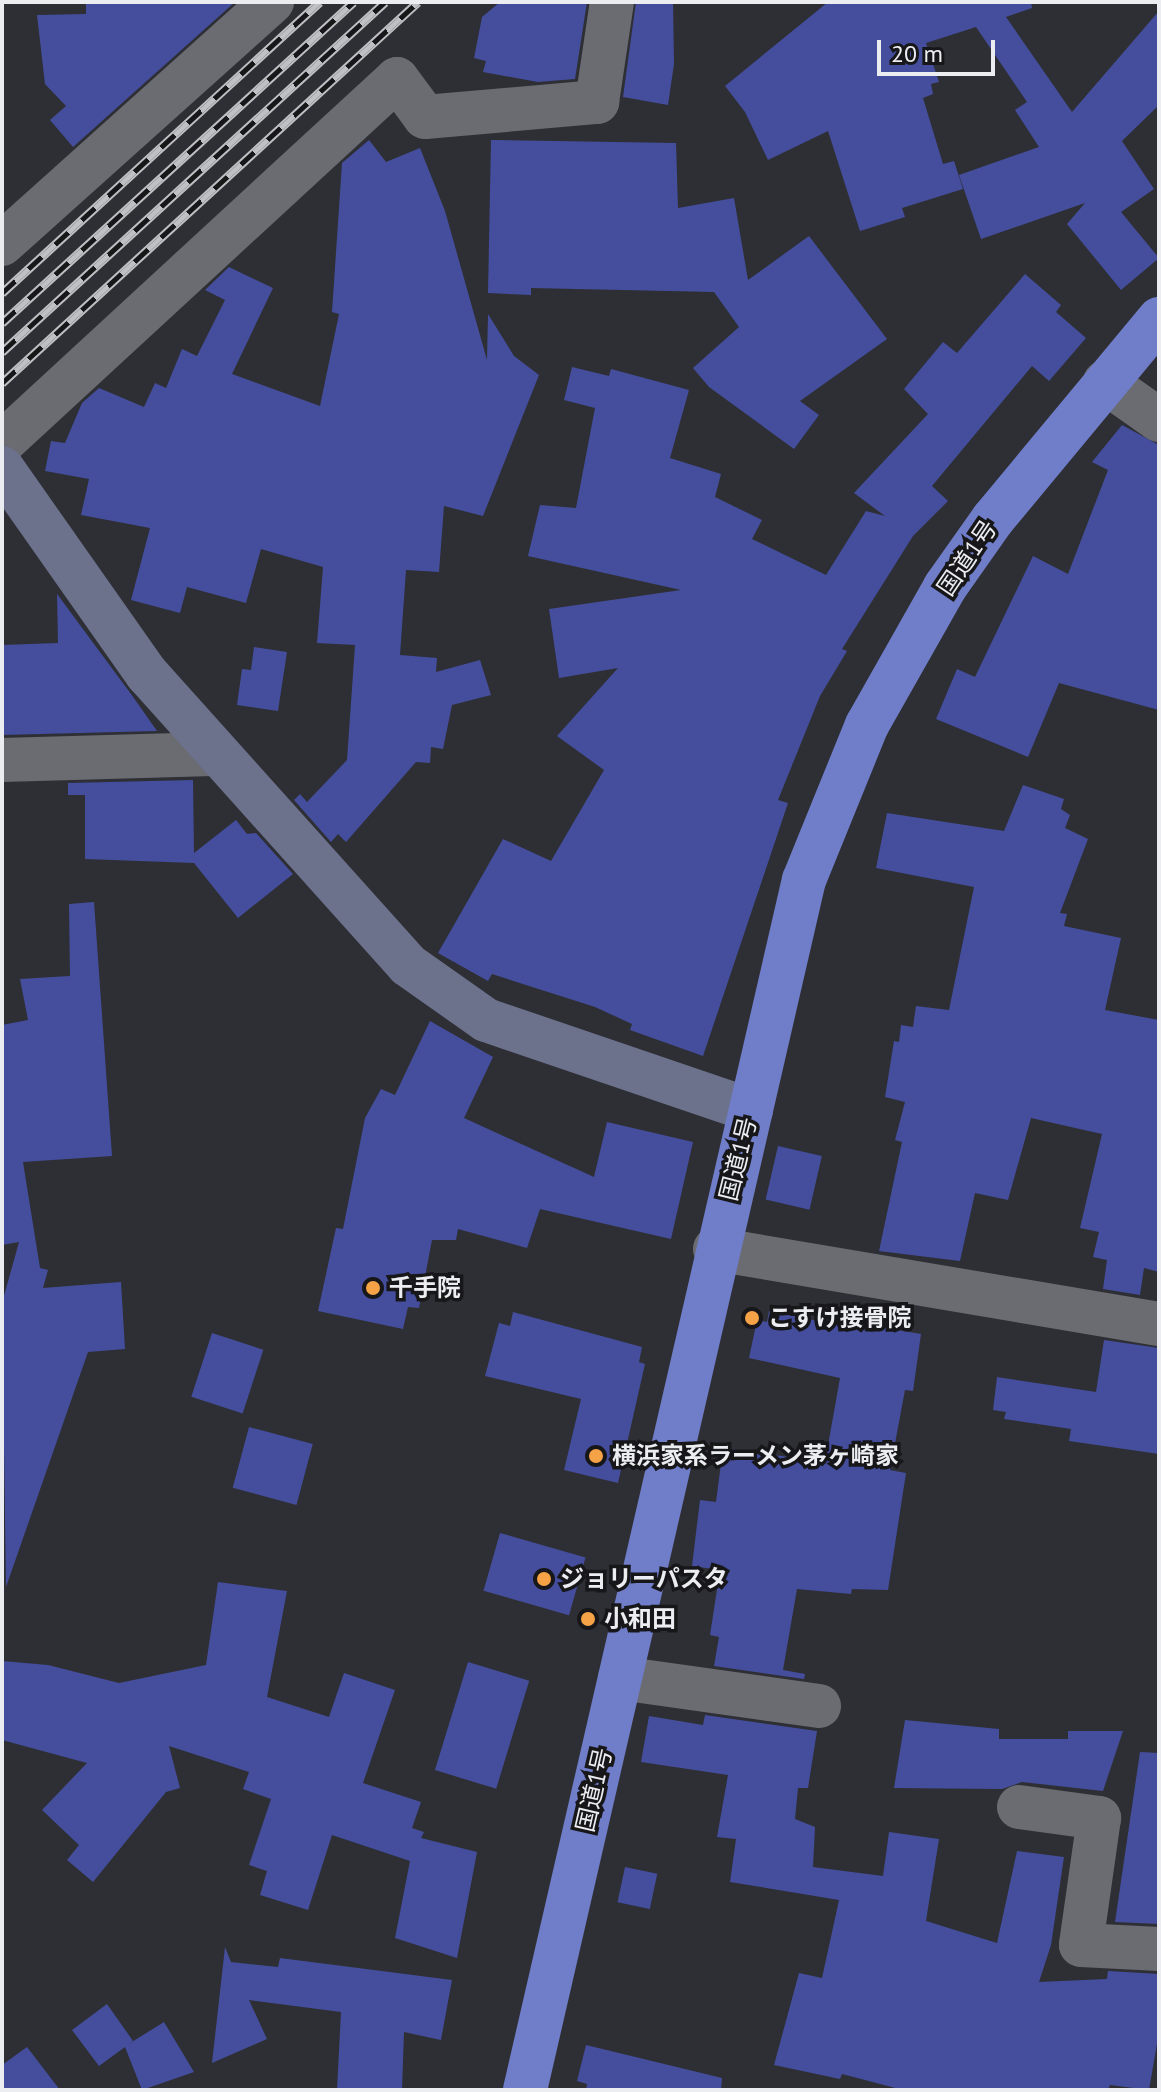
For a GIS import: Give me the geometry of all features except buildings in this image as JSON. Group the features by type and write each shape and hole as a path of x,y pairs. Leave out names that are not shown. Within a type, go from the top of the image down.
{"highway":[{"name":"国道1号","path":"525,2090 715,1249 751,1110 804,880 867,725 945,587 993,519 1159,319"}],"street":[{"path":"2,244 272,2"},
{"path":"2,443 397,79 425,117 597,102 612,2"},
{"path":"1105,382 1159,420"},
{"path":"2,468 147,674 213,754 408,965 444,995 486,1020 751,1110"},
{"path":"2,760 213,754"},
{"path":"715,1249 1159,1324"},
{"path":"620,1678 819,1706"},
{"path":"1019,1807 1099,1818 1081,1945 1159,1949"}],"railway":[{"path":"2,293 320,2"},
{"path":"2,323 353,2"},
{"path":"2,352 385,2"},
{"path":"2,383 418,2"}],"place":[{"name":"千手院","path":"373,1288"},
{"name":"こすけ接骨院","path":"752,1318"},
{"name":"横浜家系ラーメン茅ヶ崎家","path":"596,1456"},
{"name":"ジョリーパスタ","path":"544,1579"},
{"name":"小和田","path":"588,1619"}]}
